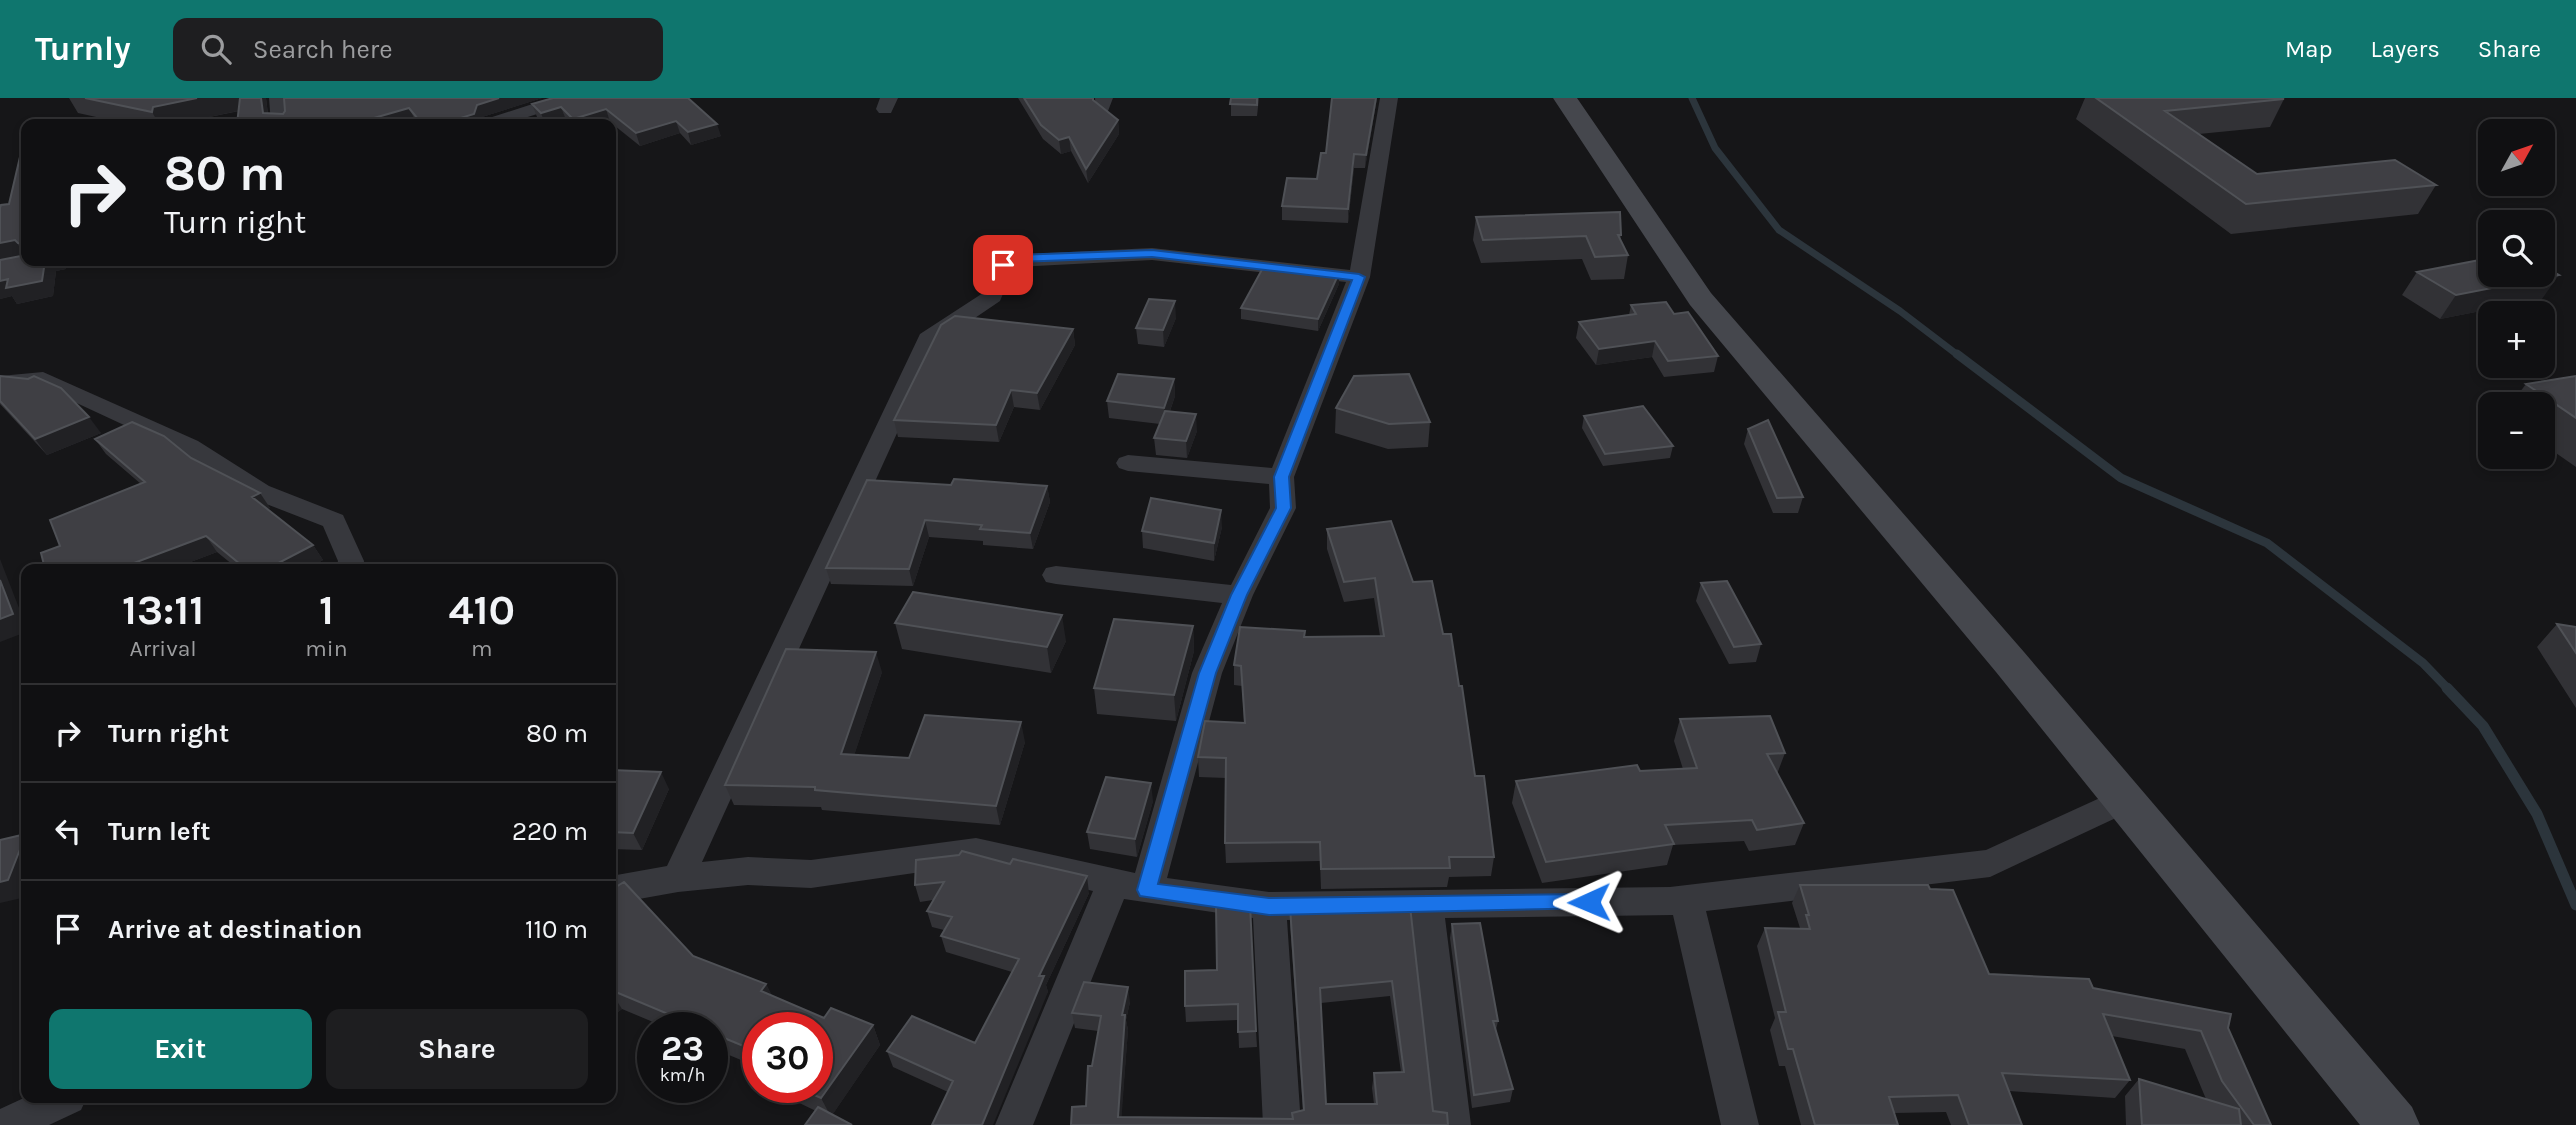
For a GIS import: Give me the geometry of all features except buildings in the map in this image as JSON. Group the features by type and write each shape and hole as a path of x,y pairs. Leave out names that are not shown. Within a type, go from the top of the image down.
{"main road":[{"path":"1565,98 1700,299 2010,662 2393,1125"}],"street":[{"path":"278,98 280,119"},
{"path":"504,119 569,98"},
{"path":"1147,890 1207,673 1239,595 1283,508 1281,477 1359,277 1389,98"},
{"path":"678,877 928,340 992,296 1006,261 1152,254 1359,277"},
{"path":"0,383 13,384 43,379 189,446 260,492 334,521 350,564"},
{"path":"1128,463 1281,477"},
{"path":"1056,575 1239,595"},
{"path":"616,889 678,877 748,871 811,874 976,851 1147,890 1269,906 1686,899 1990,863 2124,800"},
{"path":"1014,1125 1112,883"},
{"path":"1686,899 1740,1125"},
{"path":"1426,904 1452,1125"},
{"path":"1269,906 1282,1125"},
{"path":"7,1125 55,1103"}],"waterway":[{"path":"1692,98 1715,148 1779,230 1900,311 1959,356"},
{"path":"1957,354 2121,478 2267,543 2423,663 2449,690"},
{"path":"2447,688 2483,726 2537,814 2576,905"}],"route":[{"path":"1003,265 1006,261 1015,259 1152,254 1359,277 1281,477 1283,508 1239,595 1207,673 1147,890 1269,906 1589,902"}]}
